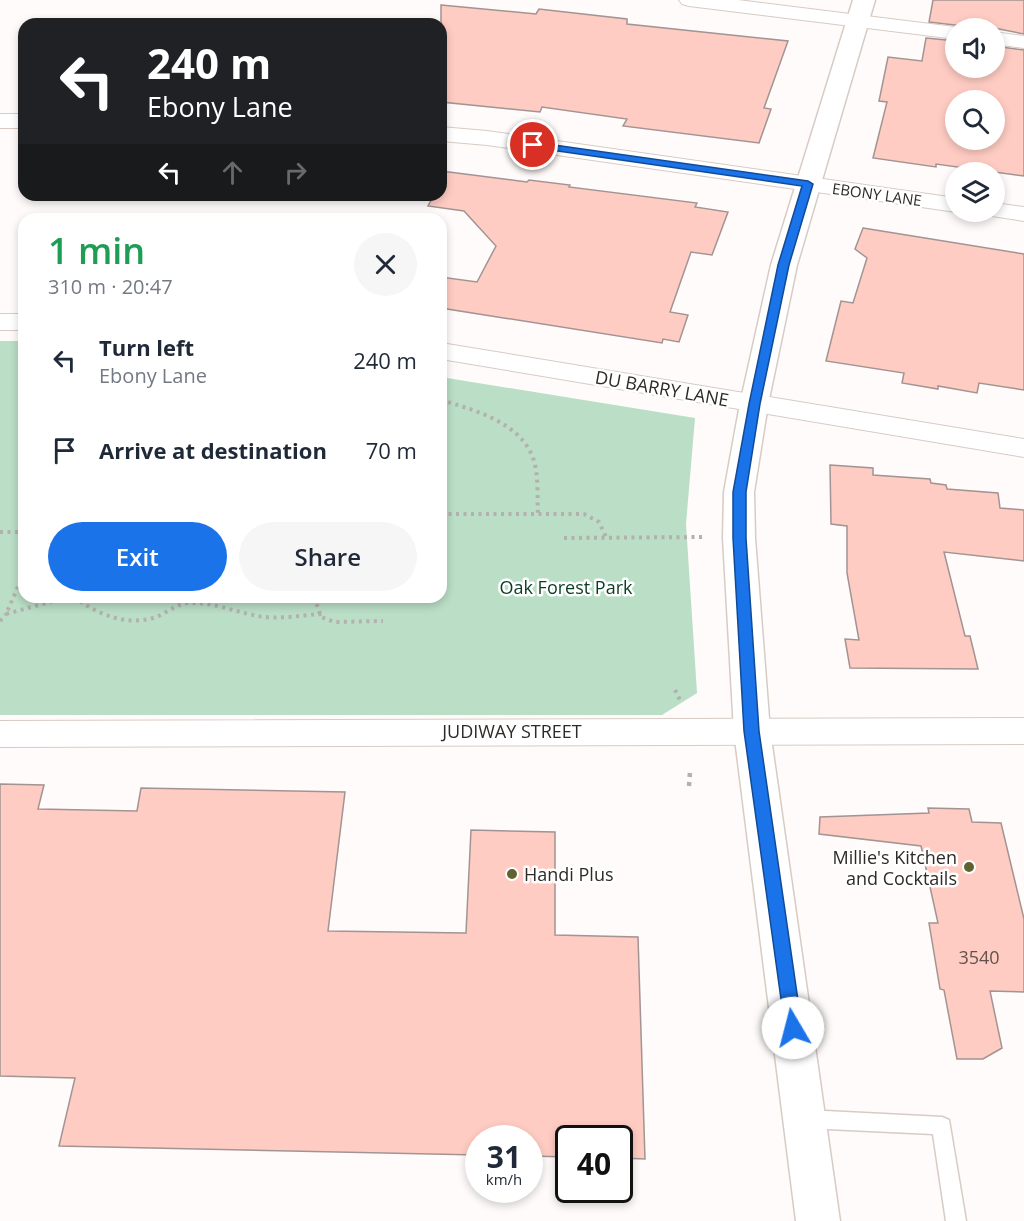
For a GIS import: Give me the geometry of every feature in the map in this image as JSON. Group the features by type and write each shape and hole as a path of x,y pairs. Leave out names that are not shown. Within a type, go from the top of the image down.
{"street":[{"path":"689,0 862,10 945,30"},
{"path":"818,1221 752,731 739,538 739,504 754,404 784,265 862,10"},
{"path":"1005,39 1024,42"},
{"path":"0,121 18,120"},
{"name":"EBONY LANE","path":"447,135 945,203"},
{"path":"1005,211 1024,214"},
{"path":"0,322 18,321"},
{"name":"DU BARRY LANE","path":"447,352 1024,448"},
{"name":"JUDIWAY STREET","path":"0,734 1024,731"}],"lane":[{"path":"806,1119 942,1126 956,1221"}],"path":[{"path":"447,402 501,424 525,443 533,459 538,514"},
{"path":"447,514 575,514 600,522 606,537"},
{"path":"0,532 18,532"},
{"path":"564,538 705,537"},
{"path":"0,621 6,614 18,587"},
{"path":"6,614 51,603"},
{"path":"82,603 108,617 134,620 155,617 178,605 190,603 226,608 260,617 322,614"},
{"path":"317,603 322,614 321,617 334,622 383,621"},
{"path":"689,786 690,772"}],"green space":[{"name":"Oak Forest Park","path":"0,341 18,341 18,603 447,603 447,378 695,418 686,524 697,693 662,715 0,715"}],"building":[{"path":"933,0 1024,0 1024,34 1005,30 1005,18 945,18 945,24 929,22"},
{"path":"441,5 536,14 539,9 627,19 627,24 788,41 764,108 771,109 759,143 623,126 627,119 542,107 540,112 447,103 447,18 441,18"},
{"path":"926,38 945,40 945,78 1005,78 1005,47 1024,50 1024,176 1005,173 1005,162 945,162 945,165 936,164 936,167 873,158 887,102 879,101 888,57 922,61"},
{"path":"447,172 570,185 569,187 697,203 695,207 728,212 712,255 691,252 670,312 688,315 679,342 663,339 662,343 447,309 447,278 477,282 496,246 464,211 428,206 431,201 447,201"},
{"path":"863,228 1024,254 1024,390 979,383 977,393 938,386 938,389 902,383 904,373 826,361 841,301 853,303 867,258 855,249"},
{"path":"830,465 873,468 873,475 930,479 931,483 946,485 947,489 998,493 1000,508 1024,510 1024,561 944,552 965,636 970,636 978,669 850,668 845,639 859,640 847,573 847,526 831,524"},
{"path":"0,784 44,785 38,809 137,811 141,788 345,792 328,931 466,933 471,830 555,832 555,935 638,937 645,1159 633,1159 633,1125 555,1125 555,1157 543,1156 543,1125 465,1125 465,1155 59,1146 75,1078 0,1076"},
{"path":"928,808 969,809 972,822 1001,823 1024,919 1024,992 990,991 1002,1048 983,1059 957,1059 944,990 940,989 929,923 938,923 921,846 819,834 820,817 929,813"}],"place":[{"name":"Millie's Kitchen and Cocktails","path":"969,867"},
{"name":"Handi Plus","path":"512,874"}],"route":[{"path":"533,145 808,184 784,265 754,404 740,492 739,538 752,731 793,1028"}]}
